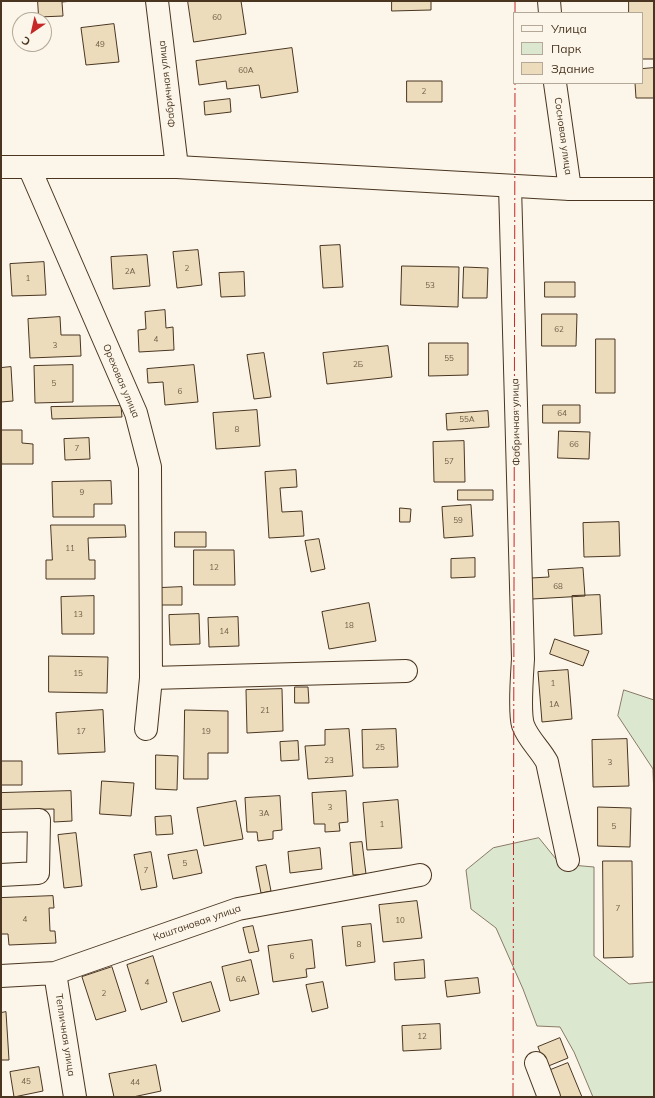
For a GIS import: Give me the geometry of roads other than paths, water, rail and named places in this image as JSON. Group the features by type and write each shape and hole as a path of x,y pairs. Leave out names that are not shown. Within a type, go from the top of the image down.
{"street":[{"name":"Фабричная улица","path":"157,1 177,167"},
{"path":"549,1 550,12"},
{"name":"Сосновая улица","path":"556,84 570,189"},
{"path":"1,167 177,167 570,189 654,189"},
{"name":"Ореховая улица","path":"29,167 136,413 150,467 151,678 146,729"},
{"name":"Фабричная улица","path":"510,186 523,659 523,724 529,736 542,752 547,762 568,860"},
{"path":"151,678 406,671"},
{"path":"1,821 39,820 38,873 1,875"},
{"name":"Каштановая улица","path":"1,976 55,973 238,908 420,875"},
{"name":"Тепличная улица","path":"55,973 75,1097"},
{"path":"536,1063 548,1097"}]}
